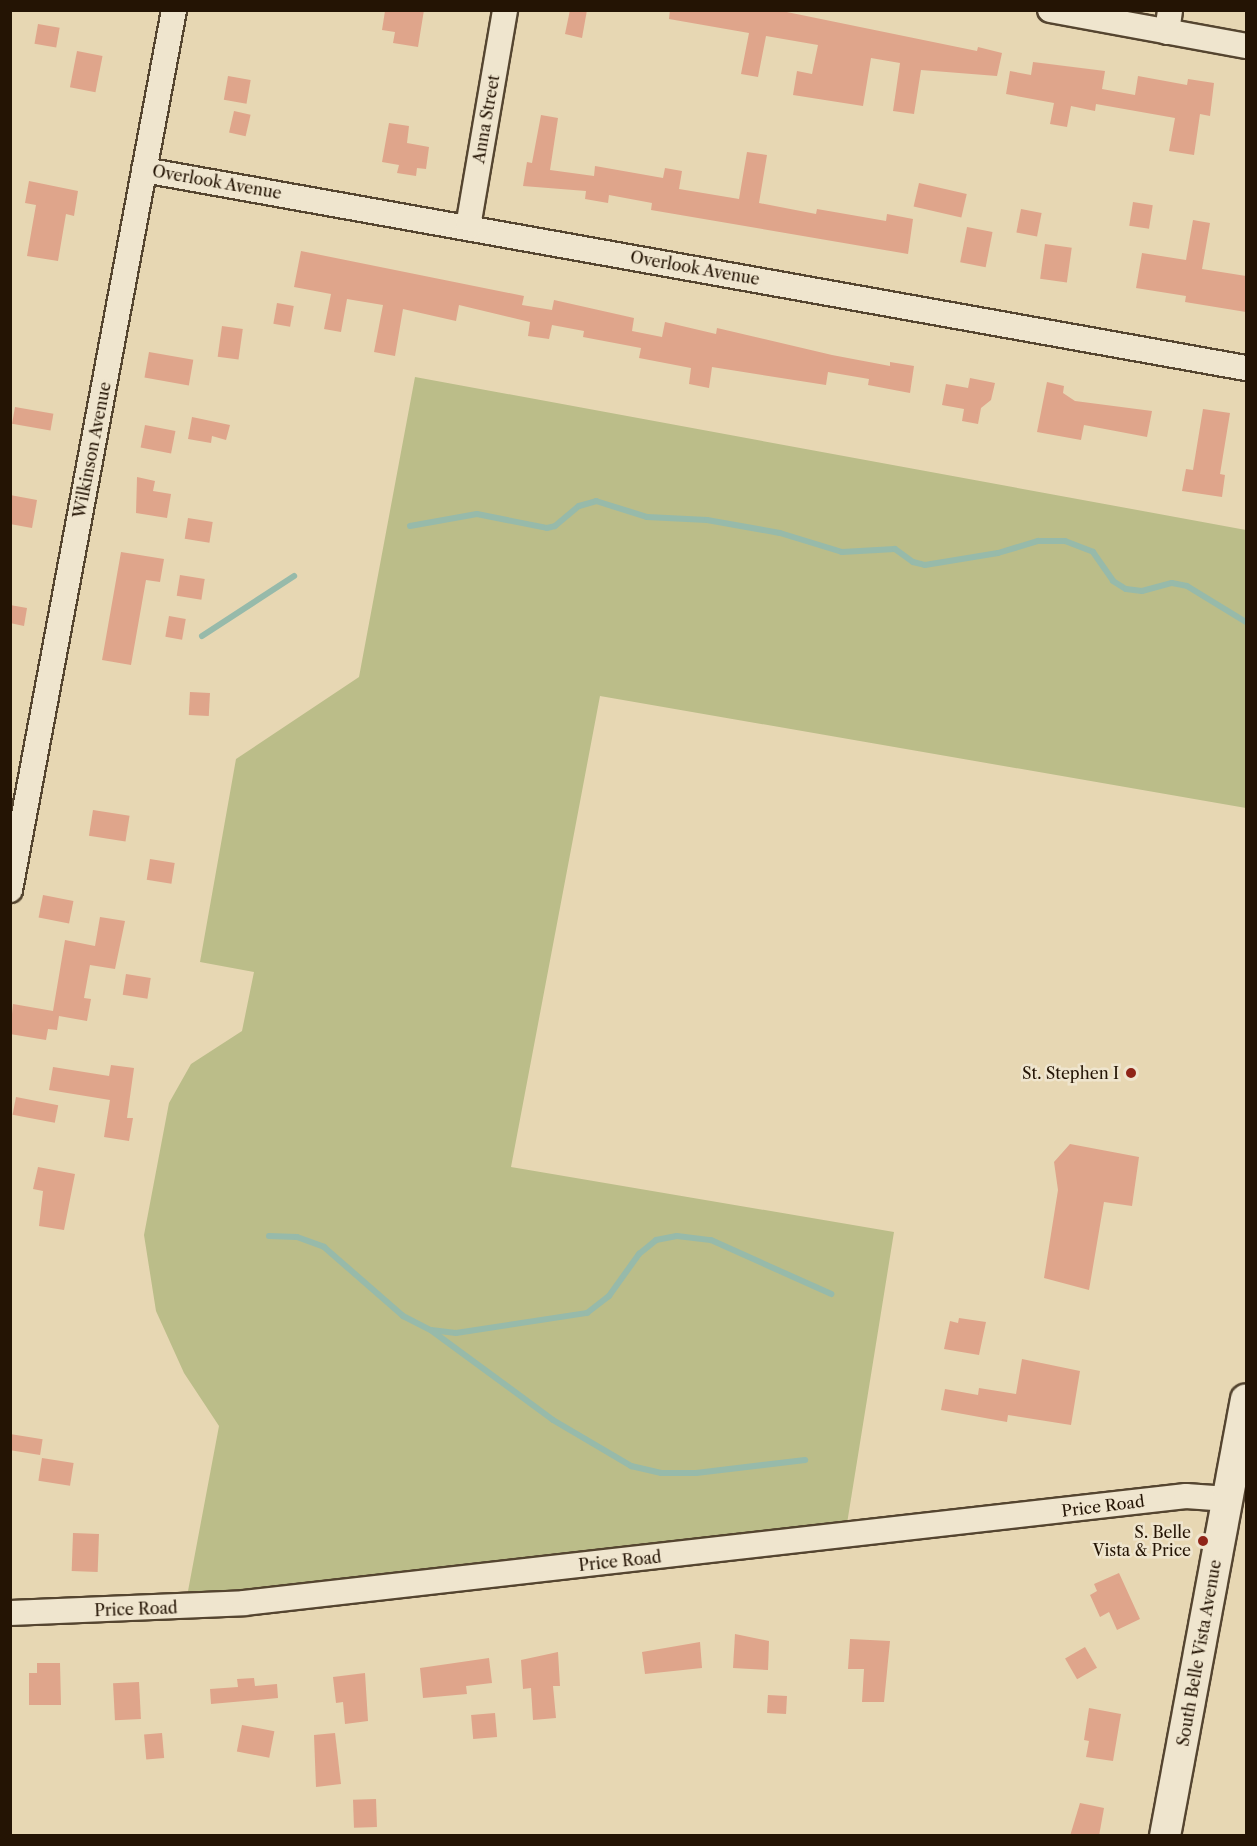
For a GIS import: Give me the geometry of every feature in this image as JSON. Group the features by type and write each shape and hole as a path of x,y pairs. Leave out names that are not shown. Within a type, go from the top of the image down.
{"street":[{"name":"Wilkinson Avenue","path":"10,890 174,10"},
{"name":"Anna Street","path":"468,228 505,10"},
{"path":"1050,10 1168,21 1246,46"},
{"name":"Overlook Avenue","path":"144,170 1246,368"},
{"name":"South Belle Vista Avenue","path":"1165,1836 1246,1399"},
{"name":"Price Road","path":"10,1613 244,1603 1186,1496 1228,1499"}],"green space":[{"path":"415,377 1246,530 1246,808 600,696 511,1167 894,1232 845,1536 185,1607 219,1426 184,1373 156,1311 144,1235 169,1103 191,1064 242,1031 254,972 200,962 236,759 359,677"}],"building":[{"path":"424,10 418,47 393,43 395,32 382,30 385,11"},
{"path":"570,10 587,10 582,38 565,34"},
{"path":"670,10 777,10 977,51 978,47 1002,53 997,76 921,70 914,114 893,111 900,63 871,58 863,106 793,95 797,71 812,74 818,45 766,36 758,77 741,74 749,33 669,19"},
{"path":"38,24 60,28 56,48 35,44"},
{"path":"77,51 103,56 95,92 70,87"},
{"path":"1033,62 1105,71 1102,89 1135,95 1138,76 1187,85 1188,79 1214,83 1210,116 1200,114 1194,155 1169,151 1175,118 1096,104 1095,111 1071,106 1067,127 1050,124 1054,103 1006,94 1010,71 1031,75"},
{"path":"228,76 251,80 246,104 224,100"},
{"path":"234,111 251,115 246,136 229,132"},
{"path":"541,115 558,118 550,170 594,176 595,166 663,178 665,168 682,171 679,189 739,199 747,152 767,155 759,203 816,214 817,209 886,221 887,214 913,219 908,254 651,210 652,203 609,195 608,203 585,199 586,191 523,186 527,162 532,163"},
{"path":"389,123 409,126 407,143 429,147 426,169 417,168 416,176 397,173 399,165 382,162"},
{"path":"29,181 78,191 74,216 66,214 58,261 27,256 36,205 25,203"},
{"path":"919,183 967,194 961,217 914,206"},
{"path":"1133,202 1153,205 1149,229 1129,226"},
{"path":"1021,209 1042,213 1037,237 1016,233"},
{"path":"1193,220 1210,223 1202,269 1246,276 1246,312 1185,302 1186,296 1136,288 1142,253 1186,260"},
{"path":"967,227 993,232 986,267 960,262"},
{"path":"1045,244 1072,248 1067,282 1040,279"},
{"path":"301,251 524,296 522,305 552,310 554,300 634,318 632,331 662,337 665,322 716,334 717,328 890,366 890,362 914,366 910,393 868,385 869,379 828,372 826,385 712,367 709,388 689,384 691,368 639,358 641,348 583,337 584,331 552,325 549,339 528,336 530,322 459,305 456,321 403,309 395,356 374,352 383,305 347,299 341,332 324,329 331,294 294,287"},
{"path":"277,303 294,306 290,327 273,324"},
{"path":"222,326 243,329 238,360 218,357"},
{"path":"149,352 193,360 189,385 144,378"},
{"path":"970,378 995,383 991,400 981,408 978,424 962,421 964,409 942,405 946,384 968,388"},
{"path":"1047,382 1064,386 1063,393 1075,401 1152,411 1147,437 1084,425 1081,440 1037,432"},
{"path":"15,407 53,414 50,431 12,424"},
{"path":"1203,409 1230,413 1220,474 1225,475 1222,497 1182,491 1186,469 1193,470"},
{"path":"192,417 230,425 226,440 212,436 211,443 188,439"},
{"path":"145,425 175,431 171,453 141,448"},
{"path":"137,477 155,481 153,491 171,494 167,518 136,513"},
{"path":"10,495 37,500 32,528 10,524"},
{"path":"188,518 213,522 209,543 185,539"},
{"path":"121,552 164,559 160,582 146,580 131,665 102,660"},
{"path":"180,575 205,579 201,600 177,596"},
{"path":"10,605 27,608 24,626 10,623"},
{"path":"169,616 186,619 182,640 165,637"},
{"path":"190,692 210,693 209,716 189,715"},
{"path":"93,810 130,816 125,841 89,836"},
{"path":"150,859 175,863 171,884 147,880"},
{"path":"43,895 73,901 69,923 39,918"},
{"path":"100,917 125,921 115,969 90,965 84,998 91,999 87,1021 59,1016 57,1030 48,1029 46,1040 10,1034 13,1004 53,1011 65,940 95,946"},
{"path":"126,974 151,978 147,999 123,995"},
{"path":"111,1065 134,1068 127,1118 133,1118 129,1141 104,1137 110,1100 49,1090 53,1067 109,1076"},
{"path":"16,1097 58,1105 55,1123 13,1115"},
{"path":"1070,1144 1139,1157 1132,1206 1104,1202 1089,1290 1044,1278 1058,1190 1054,1162"},
{"path":"38,1167 75,1174 64,1230 39,1226 43,1191 33,1189"},
{"path":"959,1318 986,1322 979,1355 944,1349 950,1321 958,1323"},
{"path":"1022,1359 1080,1371 1071,1425 1008,1415 1007,1422 941,1410 945,1389 978,1395 979,1388 1016,1394"},
{"path":"10,1434 43,1439 40,1455 10,1450"},
{"path":"42,1458 74,1463 70,1486 38,1481"},
{"path":"73,1533 99,1534 98,1572 72,1571"},
{"path":"1119,1573 1140,1619 1117,1630 1109,1612 1100,1617 1090,1595 1097,1591 1094,1584"},
{"path":"735,1634 769,1641 768,1670 733,1668"},
{"path":"850,1639 890,1641 884,1702 862,1702 864,1669 848,1669"},
{"path":"700,1642 702,1668 645,1674 642,1652"},
{"path":"1085,1647 1097,1668 1077,1679 1065,1658"},
{"path":"558,1652 560,1686 553,1686 556,1718 533,1720 531,1688 523,1689 521,1660"},
{"path":"489,1658 492,1683 466,1686 467,1694 423,1698 420,1668"},
{"path":"37,1663 60,1663 61,1705 29,1705 29,1673 37,1673"},
{"path":"365,1673 368,1721 345,1724 343,1702 336,1703 333,1677"},
{"path":"254,1678 255,1686 277,1684 278,1698 211,1704 210,1689 238,1687 237,1679"},
{"path":"139,1682 141,1719 115,1720 113,1683"},
{"path":"768,1695 787,1696 786,1714 767,1713"},
{"path":"1089,1708 1121,1714 1113,1761 1086,1757 1089,1741 1084,1740"},
{"path":"495,1713 497,1737 473,1739 471,1715"},
{"path":"242,1725 274,1731 269,1758 237,1752"},
{"path":"162,1733 164,1758 146,1759 144,1735"},
{"path":"335,1733 341,1784 316,1787 314,1735"},
{"path":"376,1799 377,1827 354,1828 353,1800"},
{"path":"1080,1803 1104,1808 1099,1836 1070,1836"}],"waterway":[{"path":"410,526 477,514 547,528 555,526 579,506 596,501 647,517 707,520 780,533 842,552 895,549 913,562 925,565 998,553 1038,541 1065,541 1093,552 1113,581 1126,589 1142,591 1172,583 1187,586 1246,622"},
{"path":"202,636 294,576"},
{"path":"269,1236 297,1237 324,1247 403,1316 431,1330 456,1333 587,1313 609,1296 639,1254 656,1240 677,1236 711,1240 831,1294"},
{"path":"432,1331 553,1420 631,1466 661,1473 696,1473 805,1460"}],"place":[{"name":"St. Stephen I","path":"1131,1073"},
{"name":"S. Belle Vista & Price","path":"1203,1541"}]}
